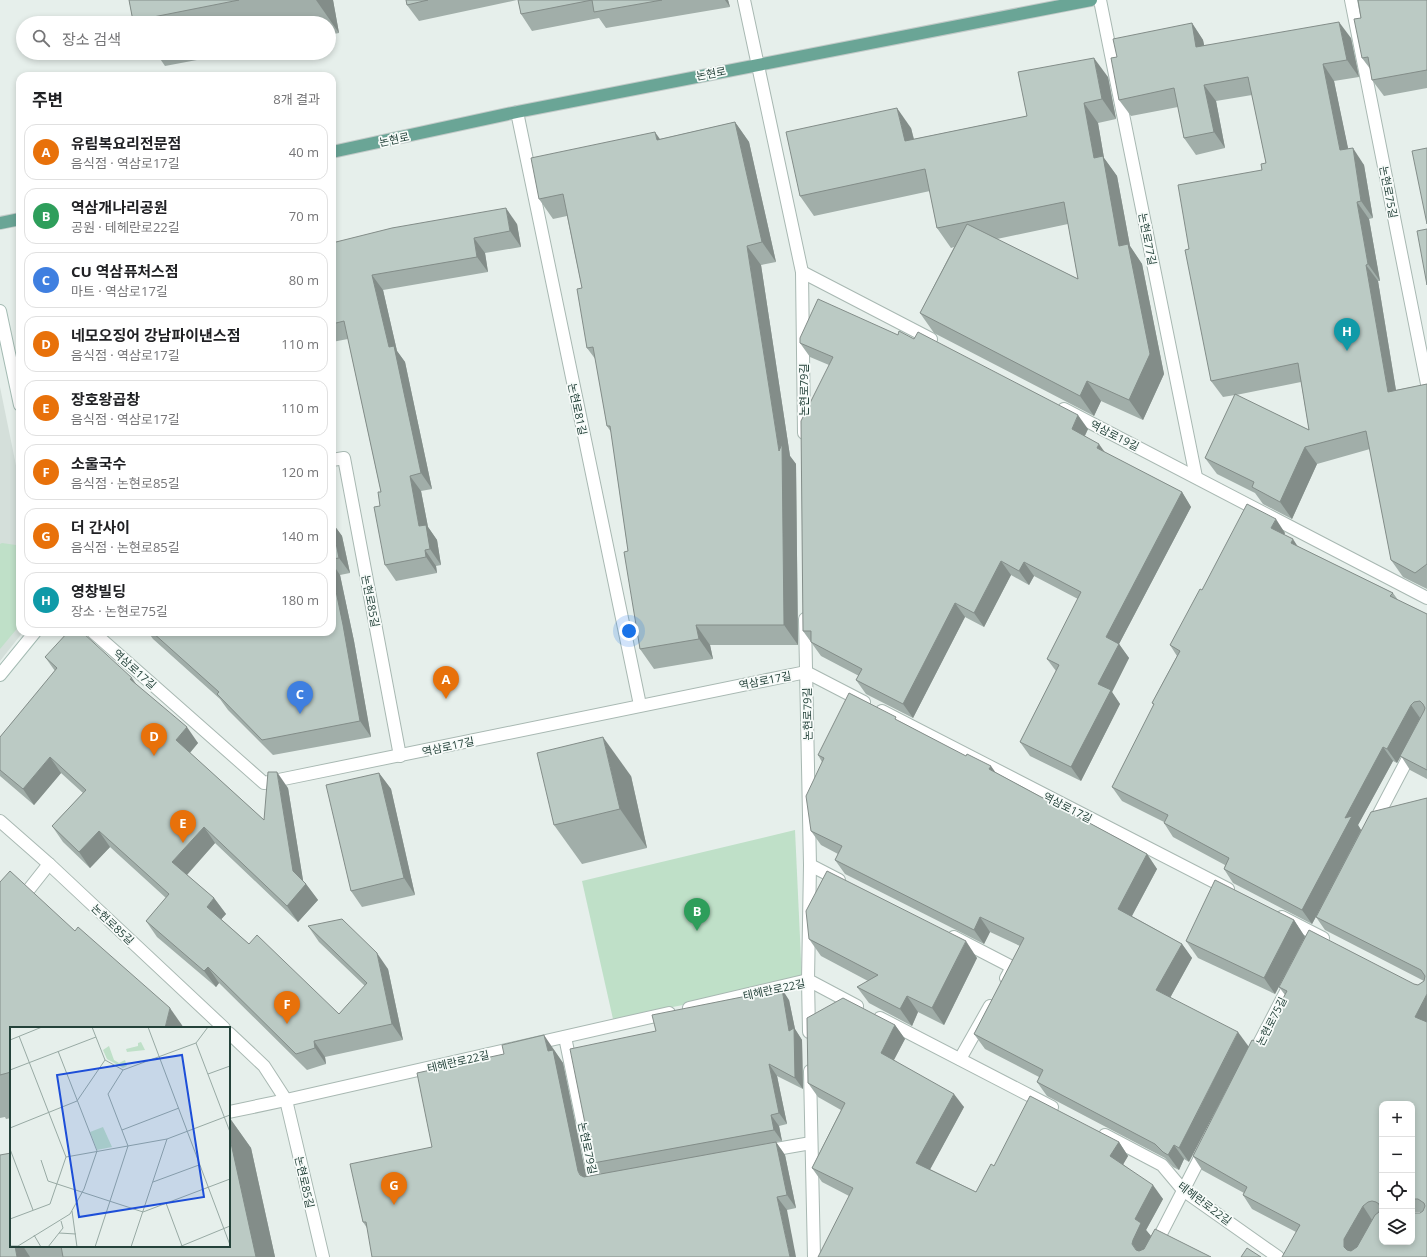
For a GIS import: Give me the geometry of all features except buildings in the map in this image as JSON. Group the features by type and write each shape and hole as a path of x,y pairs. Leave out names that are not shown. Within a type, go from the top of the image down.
{"main road":[{"name":"논현로","path":"336,151 517,112 757,64 1092,0"},
{"path":"0,223 16,220"}],"street":[{"name":"논현로79길","path":"744,0 802,272 804,448"},
{"name":"논현로77길","path":"1100,0 1196,477"},
{"name":"논현로75길","path":"1351,0 1427,383"},
{"name":"논현로81길","path":"517,112 640,705"},
{"path":"802,272 943,346"},
{"path":"0,311 16,386"},
{"name":"역삼로19길","path":"1055,404 1427,598"},
{"name":"논현로85길","path":"336,459 344,458 400,756"},
{"name":"논현로79길","path":"805,608 810,865 808,980 809,1042"},
{"path":"0,675 32,636"},
{"name":"역삼로17길","path":"98,636 264,783 806,672 1238,894"},
{"path":"1369,831 1427,722"},
{"name":"논현로85길","path":"0,821 49,864 223,1027"},
{"path":"0,926 49,864"},
{"path":"810,865 852,886"},
{"path":"1273,912 1314,938 1336,945"},
{"path":"1314,938 1323,920"},
{"path":"942,932 1012,967 960,1059"},
{"name":"논현로75길","path":"1246,1069 1297,970"},
{"name":"테헤란로22길","path":"230,1112 565,1037 808,980 1064,1114"},
{"name":"논현로85길","path":"230,1034 264,1066 286,1100 323,1257"},
{"name":"논현로79길","path":"565,1037 595,1183 611,1180"},
{"path":"810,1058 814,1257"},
{"name":"테헤란로22길","path":"1092,1129 1162,1165 1183,1190 1278,1257"},
{"path":"1149,1257 1209,1140"},
{"path":"757,1153 811,1143"}],"shaded area":[{"path":"0,387 16,465 16,636 20,636 0,661"}],"green space":[{"path":"0,544 16,545 16,630 0,649"},
{"path":"795,830 802,981 613,1019 582,881"}],"place":[{"name":"영창빌딩","path":"1347,351"},
{"name":"유림복요리전문점","path":"446,699"},
{"name":"CU 역삼퓨처스점","path":"300,714"},
{"name":"네모오징어 강남파이낸스점","path":"154,756"},
{"name":"장호왕곱창","path":"183,843"},
{"name":"역삼개나리공원","path":"697,931"},
{"name":"소울국수","path":"287,1024"},
{"name":"더 간사이","path":"394,1205"}]}
